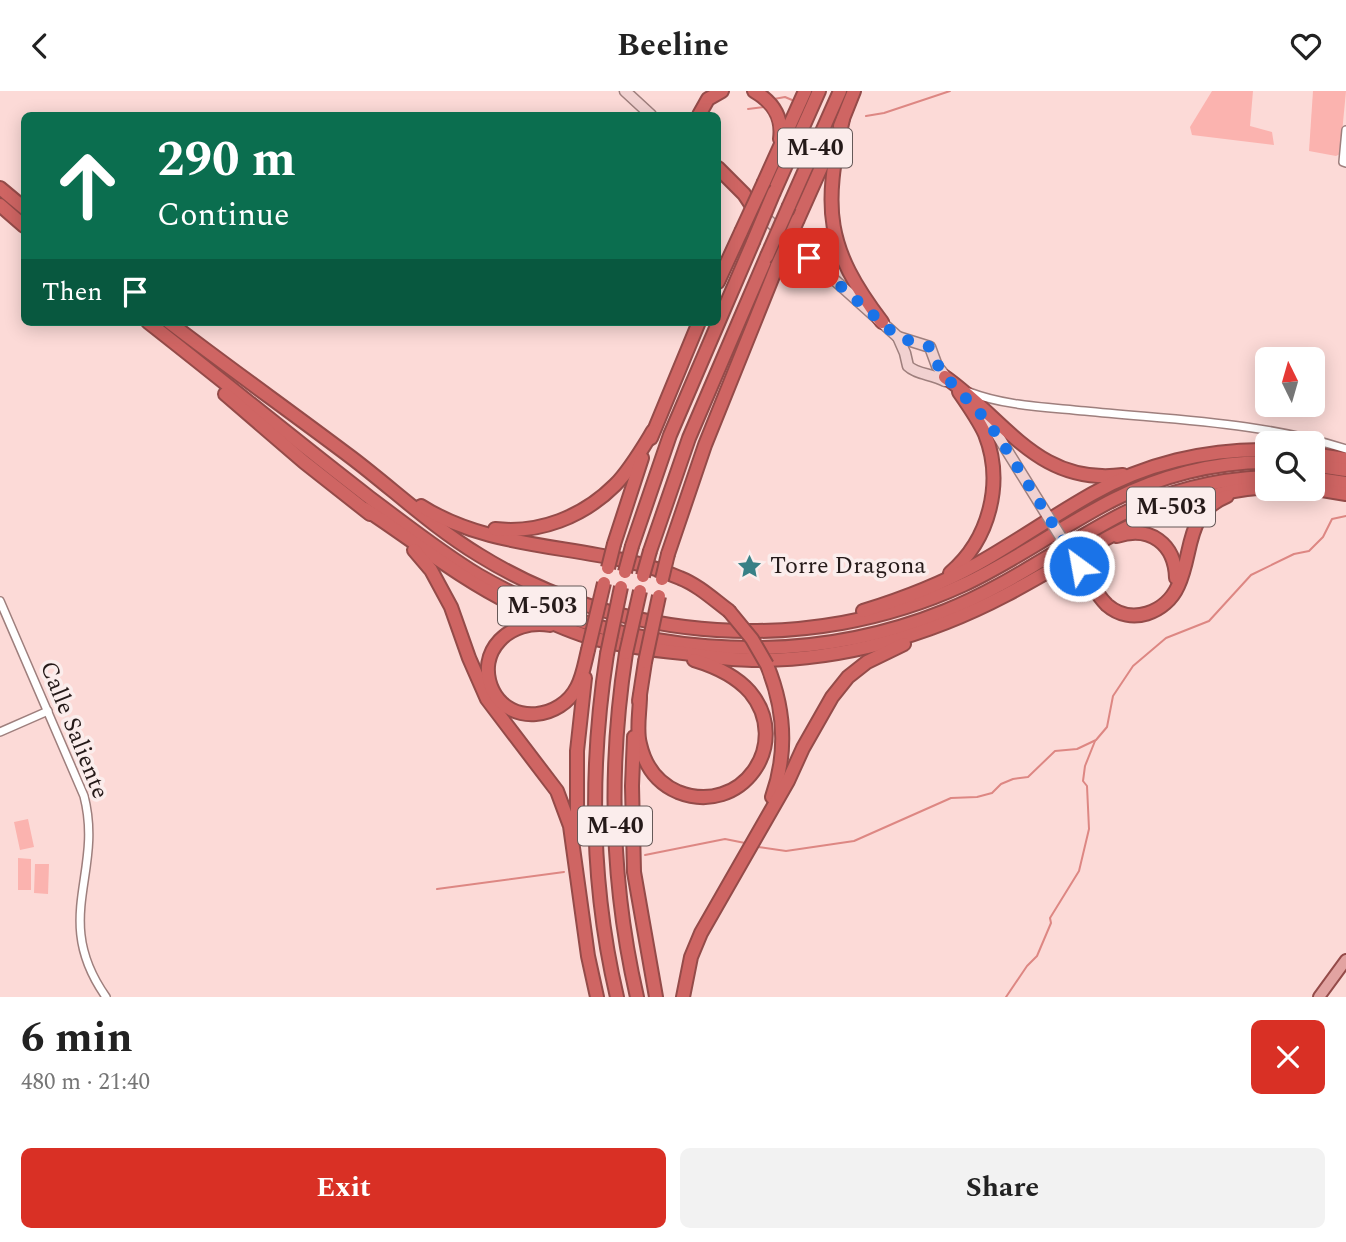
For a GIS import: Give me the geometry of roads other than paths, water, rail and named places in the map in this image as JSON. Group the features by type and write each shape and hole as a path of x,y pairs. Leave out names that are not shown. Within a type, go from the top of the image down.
{"highway":[{"path":"701,112 708,99 722,91"},
{"path":"754,91 765,97 777,113 781,127 779,149"},
{"path":"721,275 805,91"},
{"name":"M-40","path":"721,316 819,91"},
{"name":"M-40","path":"637,997 626,949 617,873 614,786 620,695 643,576 689,438 840,91"},
{"path":"656,997 634,872 632,786 636,719 662,579 668,554 710,433 777,266 854,91"},
{"path":"843,119 831,180 834,230 846,267 881,322"},
{"path":"721,171 752,206"},
{"path":"0,188 21,206"},
{"path":"0,205 21,223"},
{"path":"144,326 304,462 414,550 430,570 451,607 469,659 487,699 557,791 570,826 588,956 597,997"},
{"name":"M-503","path":"153,326 424,539 475,573 565,615 605,628 666,642 748,649 811,646 893,629 942,613 989,592 1100,526 1149,502 1194,487 1255,478"},
{"name":"M-503","path":"174,326 405,499 418,513 481,557 520,579 562,597 671,626 768,632 864,619 901,609 937,597 984,576 1091,512 1141,488 1199,470 1255,463"},
{"path":"567,628 540,623 520,626 507,632 497,642 491,654 489,671 493,690 502,702 514,711 529,715 548,713 562,706 577,687 614,544 639,465 697,326"},
{"name":"M-40","path":"617,997 607,957 596,879 594,787 607,654 637,524 670,435 717,326"},
{"path":"945,377 1027,449 1059,469 1096,477 1137,473"},
{"name":"M-503","path":"925,589 952,571 971,550 985,525 991,505 993,485 989,447 978,421 959,390"},
{"path":"456,524 506,530 536,529 563,520 593,503 616,484 653,431"},
{"name":"M-503","path":"725,631 788,625 836,617 887,604 976,565 1093,493 1137,473 1195,457 1255,451"},
{"path":"1325,456 1345,459"},
{"path":"1325,463 1345,459"},
{"path":"1120,529 1180,497 1234,479"},
{"path":"1325,480 1346,483"},
{"name":"M-503","path":"1170,598 1178,586 1189,542 1205,511 1218,500 1251,488"},
{"name":"M-503","path":"682,997 691,957 701,933 788,781 818,718 848,677 867,662 971,614 1069,562 1120,529 1175,505 1213,494 1255,488"},
{"path":"1325,490 1346,494"},
{"name":"M-503","path":"405,499 456,524 491,535 659,571 690,583 729,611 752,639 767,665 775,686 783,731 778,779 763,824"},
{"name":"M-503","path":"365,509 476,585 567,628 620,645 751,660 815,656 874,645 971,614"},
{"name":"M-503","path":"1097,543 1132,533 1147,534 1164,545 1175,564 1175,586 1170,598"},
{"path":"1079,566 1102,599 1121,613 1136,616 1150,614 1170,598"},
{"path":"578,877 578,751 588,650"},
{"path":"640,696 639,742 650,771 668,788 691,797 718,797 740,787 754,773 763,754 766,735 762,712 749,692 729,675 708,665 664,651"}],"main road":[{"path":"1319,997 1346,960"}],"street":[{"path":"629,94 648,112"},
{"path":"1346,130 1343,162 1346,163"},
{"path":"721,178 898,337 930,347 945,377"},
{"path":"898,337 908,366 915,372 936,376 959,390 1017,404 1267,430 1309,438 1345,459"},
{"path":"905,353 916,343"},
{"path":"924,372 935,360"},
{"path":"959,390 998,436 1079,566"},
{"name":"Calle Saliente","path":"0,601 79,781 87,810 89,846 79,902 79,935 92,977 106,997"},
{"path":"0,732 48,711"}],"waterway":[{"path":"866,116 884,113 950,91"},
{"path":"774,99 785,97 792,100"},
{"path":"748,109 764,107"},
{"path":"758,847 786,851 854,841 951,798 977,797 992,793 1001,784 1028,777 1055,751 1077,749 1096,740 1107,727 1113,696 1133,666 1166,638 1209,621 1251,575 1294,554 1309,551 1323,537 1332,519 1346,516"},
{"path":"1006,997 1037,956 1051,923 1050,918 1079,871 1089,829 1087,786 1083,781 1085,766 1095,741"},
{"path":"645,855 725,839 745,843"},
{"path":"437,889 564,872"}],"place":[{"name":"Torre Dragona","path":"750,566"}]}
